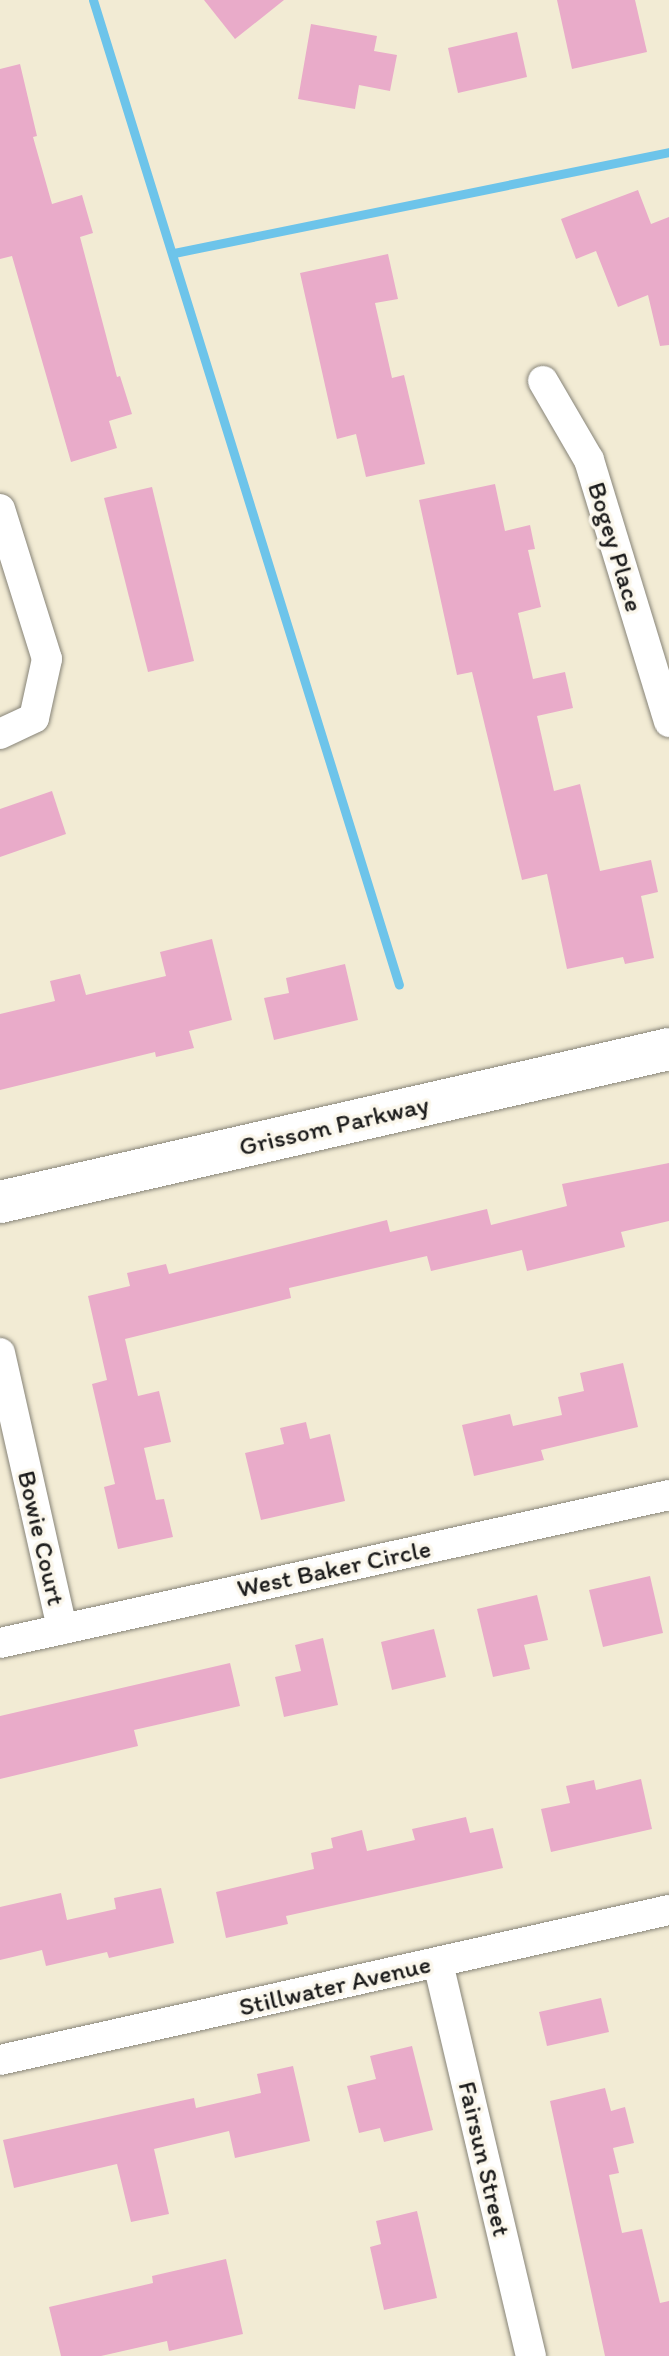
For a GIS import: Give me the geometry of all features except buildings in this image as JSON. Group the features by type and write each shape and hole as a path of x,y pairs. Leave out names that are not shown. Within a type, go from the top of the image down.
{"main road":[{"name":"Grissom Parkway","path":"0,1202 669,1049"}],"street":[{"name":"Bogey Place","path":"543,381 589,460 669,722"},
{"path":"0,509 47,659 34,718 0,734"},
{"name":"Bowie Court","path":"0,1353 62,1629"},
{"name":"West Baker Circle","path":"0,1643 669,1495"},
{"name":"Stillwater Avenue","path":"0,2060 669,1910"},
{"name":"Fairsun Street","path":"438,1963 525,2355"}],"waterway":[{"path":"93,0 399,985"},
{"path":"174,253 669,152"}]}
